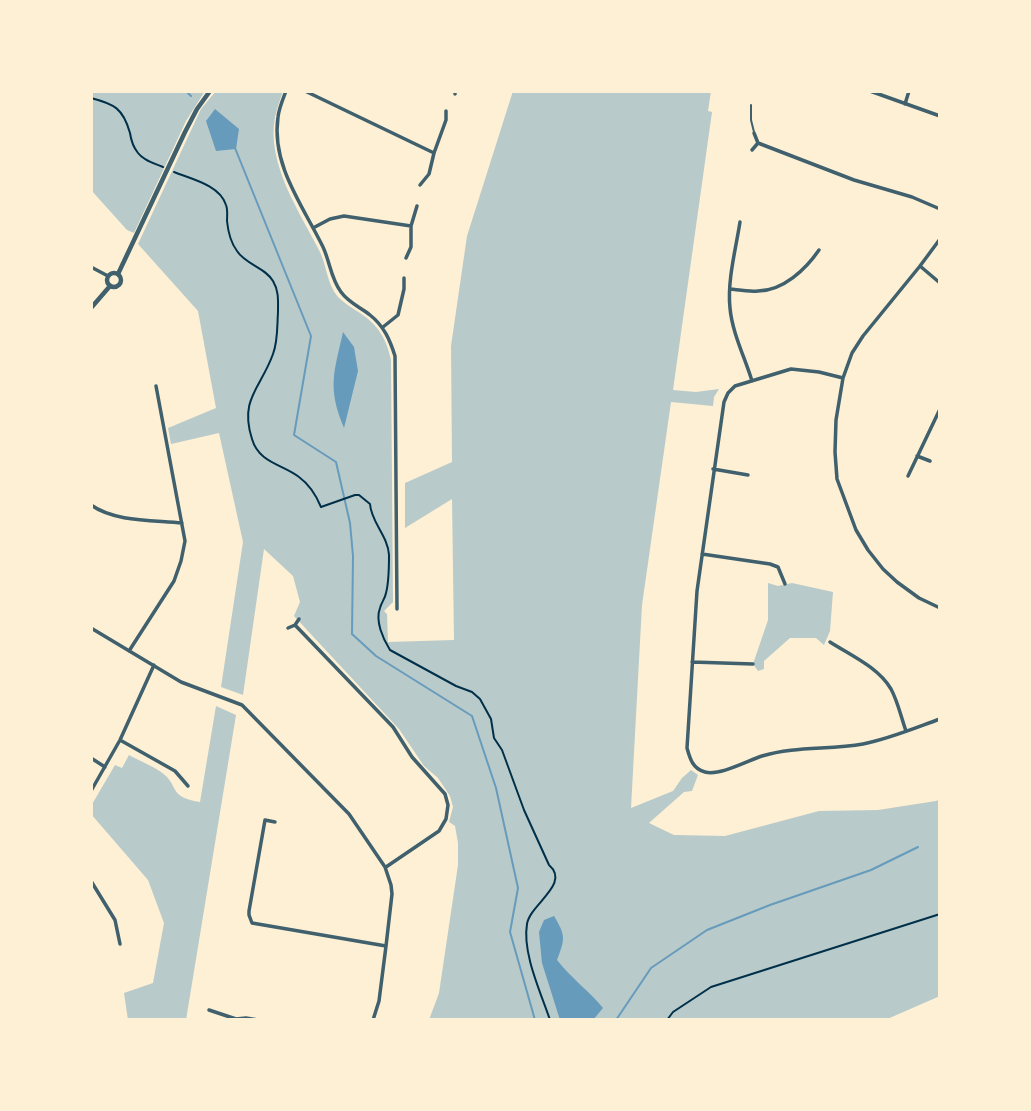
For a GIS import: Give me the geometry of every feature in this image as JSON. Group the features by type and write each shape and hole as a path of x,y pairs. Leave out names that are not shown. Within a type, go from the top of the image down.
{"street":[{"path":"118,274 192,117 210,91"},
{"path":"286,91 278,116 277,139 281,163 326,254 338,289 347,300 371,316 382,328 391,342 395,356 397,609"},
{"path":"305,91 434,153"},
{"path":"870,91 940,116"},
{"path":"905,104 909,91"},
{"path":"420,185 429,174 446,120 446,111"},
{"path":"754,133 758,143 940,209"},
{"path":"752,150 758,143"},
{"path":"407,258 411,247 411,226 417,206"},
{"path":"313,228 330,219 344,216 411,226"},
{"path":"740,222 730,289 730,309 752,381"},
{"path":"940,239 852,353 843,378 836,420 835,452 837,479 856,530 869,550 897,582 919,598 940,608"},
{"path":"730,289 757,292 778,286 811,261 819,250"},
{"path":"920,266 940,283"},
{"path":"91,267 108,276"},
{"path":"108,276 118,274"},
{"path":"110,286 116,287 120,283 118,274"},
{"path":"108,276 107,282 110,286"},
{"path":"382,328 398,315 404,278"},
{"path":"91,308 110,286"},
{"path":"843,378 791,369 735,386 724,402 696,592 687,748 690,761 698,769 708,773 719,772 781,751 862,744 940,719"},
{"path":"129,651 174,581 185,541 156,386"},
{"path":"908,476 940,409"},
{"path":"918,456 930,461"},
{"path":"713,469 748,475"},
{"path":"91,505 102,513 118,517 182,523"},
{"path":"702,554 771,564 778,567 785,584"},
{"path":"288,628 295,625 299,619"},
{"path":"295,625 393,727 412,757 445,794 448,805 446,819 439,831 385,867"},
{"path":"91,628 181,682 242,705 349,814 385,867 391,885 379,1001 373,1020"},
{"path":"830,642 877,672 885,681 892,691 906,731"},
{"path":"692,662 753,664"},
{"path":"91,791 120,740 154,665"},
{"path":"120,740 175,771 188,786"},
{"path":"91,758 105,767"},
{"path":"275,822 262,818 249,911 252,923 386,946"},
{"path":"91,881 115,920 120,944"},
{"path":"209,1010 236,1020 258,1020"}],"lane":[{"path":"751,105 754,133"}],"path":[{"path":"91,98 109,103 121,111 139,155 220,194 227,206 227,225 237,253 265,272 275,285 278,294 277,336 272,356 252,394 247,418 259,454 292,472 310,486 321,507 355,495 370,504"},
{"path":"469,691 480,699 491,719 494,738 502,750 524,810 556,875 551,892 530,914 526,929 530,962 550,1020"},
{"path":"667,1020 673,1012 711,987 940,914"}],"shaded area":[{"path":"91,91 205,91 186,121 134,233 127,230 91,190"},
{"path":"216,91 283,91 275,117 274,135 280,170 320,252 334,292 377,328 389,352 393,602 384,611 387,614 388,642 454,640 452,499 405,528 405,483 452,462 451,346 467,236 513,91 711,91 708,111 712,112 673,390 696,392 719,389 713,406 671,402 642,605 631,808 673,791 691,770 698,775 692,791 684,792 649,823 674,835 725,836 819,811 878,810 940,799 940,996 885,1020 429,1020 439,993 458,865 455,826 449,822 453,807 450,796 438,778 424,766 399,729 294,616 300,602 293,576 264,549 243,695 221,687 243,542 219,433 171,444 168,428 216,408 198,311 138,244 201,109"},
{"path":"768,583 778,586 792,583 833,592 830,631 824,645 816,638 790,638 764,661 764,669 758,671 753,664 768,620"},
{"path":"216,706 236,715 186,1020 128,1020 124,993 153,983 164,923 148,880 91,814 91,806 115,765 122,768 129,755 161,772 178,794 200,802"}],"water":[{"path":"215,109 239,129 236,149 216,151 206,121"},
{"path":"343,332 354,347 358,371 344,428 334,390"},
{"path":"554,916 563,938 557,960 603,1008 593,1020 560,1020 542,963 539,932 544,920"}],"waterway":[{"path":"186,91 191,96"},
{"path":"235,148 311,336 294,435 336,462 350,523 353,556 352,634 376,656 472,716 496,788 518,888 510,932 535,1020"},
{"path":"616,1020 651,968 707,930 871,870 918,847"}]}
